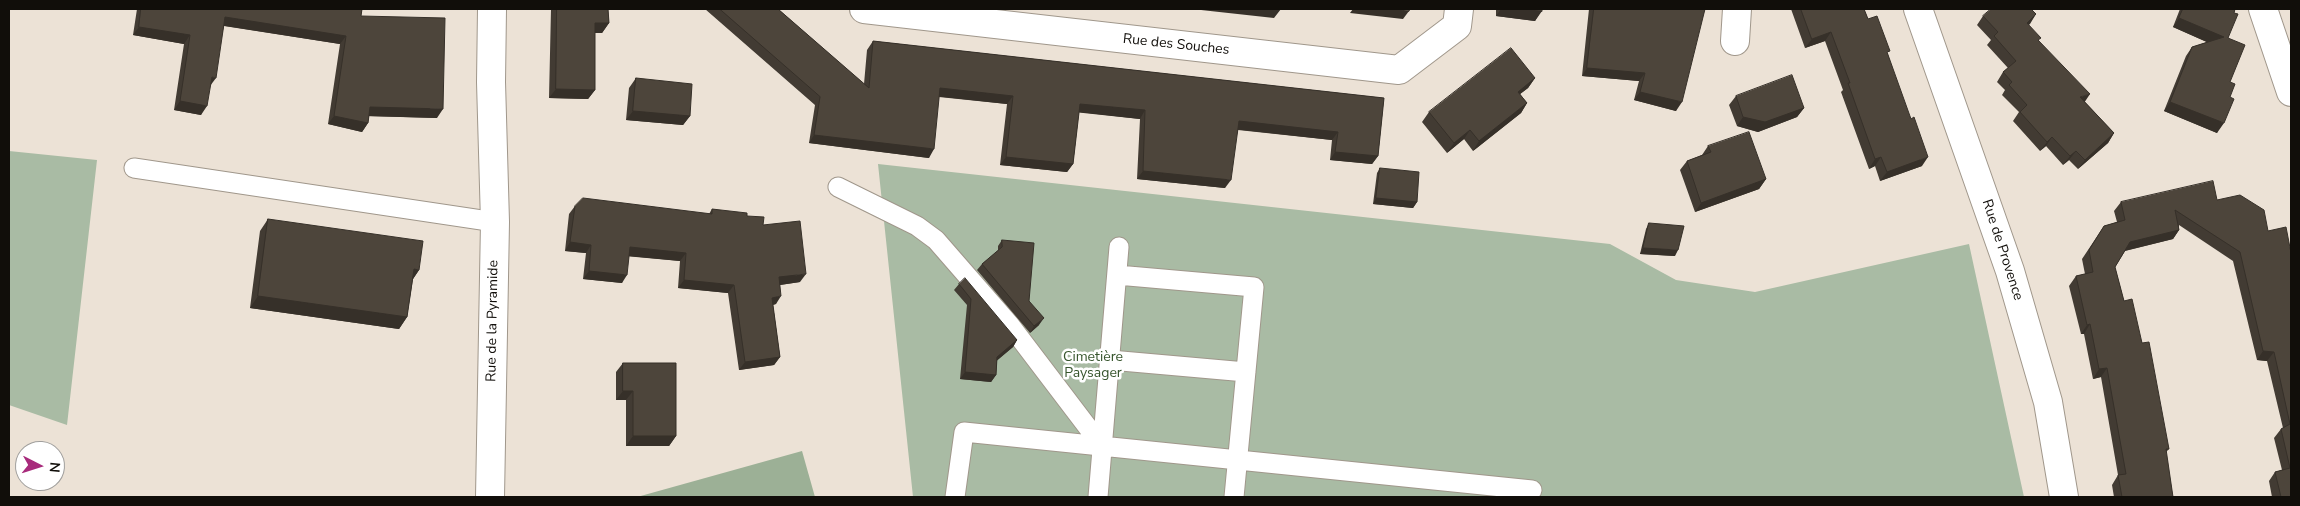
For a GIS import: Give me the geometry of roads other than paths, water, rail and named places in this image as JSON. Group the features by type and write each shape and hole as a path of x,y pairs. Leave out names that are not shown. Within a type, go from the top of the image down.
{"street":[{"name":"Rue de la Pyramide","path":"490,497 494,222 494,144 491,82 492,9"},
{"name":"Rue des Souches","path":"864,9 1399,70 1457,26 1458,9"},
{"path":"1735,41 1737,9"},
{"name":"Rue de Provence","path":"1918,9 2010,271 2048,402 2064,497"},
{"path":"2262,9 2291,92"}],"lane":[{"path":"134,168 494,222"},
{"path":"838,187 916,226 936,240 1010,325 1102,446"},
{"path":"1098,497 1119,247"},
{"path":"1117,275 1254,287 1234,497"},
{"path":"1110,360 1246,372"},
{"path":"955,497 964,432 1532,490"}],"park label":[{"name":"Cimetière Paysager","path":"1093,366"}]}
